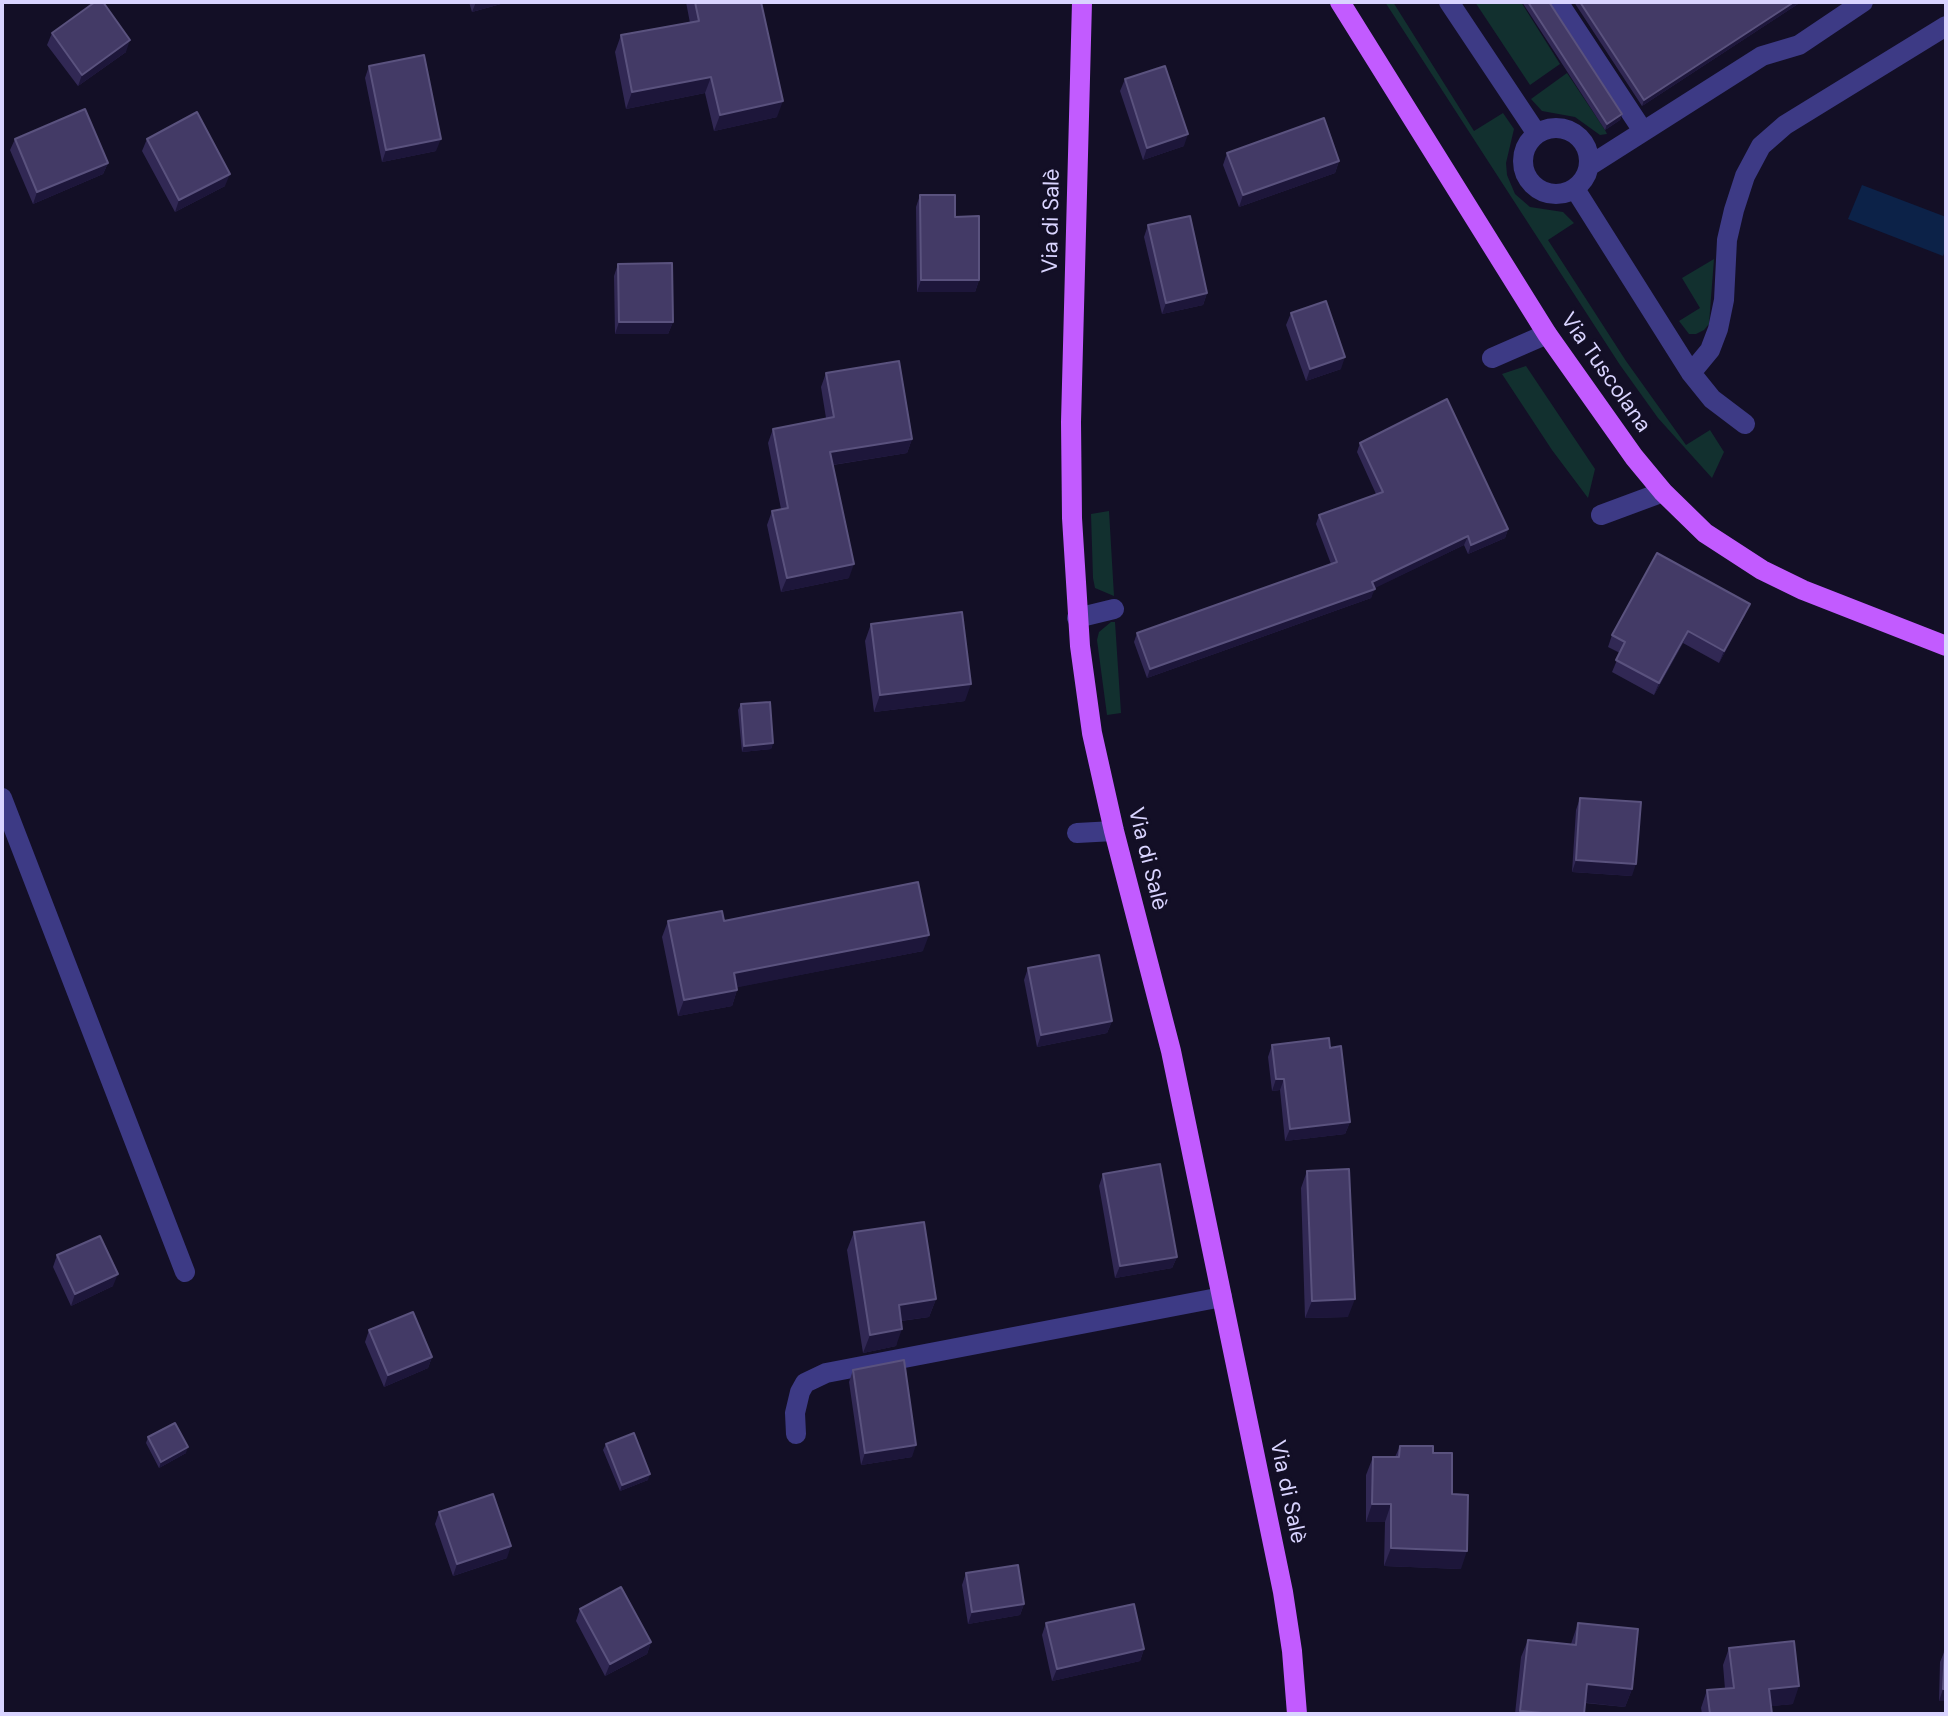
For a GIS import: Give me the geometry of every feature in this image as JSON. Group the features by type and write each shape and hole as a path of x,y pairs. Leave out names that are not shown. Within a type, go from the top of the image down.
{"main road":[{"name":"Via di Salè","path":"1082,2 1071,422 1077,618 1090,719 1114,831 1171,1051 1286,1604 1297,1714"},
{"name":"Via Tuscolana","path":"1340,2 1547,334 1634,457 1663,492 1713,539 1762,570 1803,590 1946,646"}],"lane":[{"path":"1449,2 1537,134"},
{"path":"1558,2 1643,131"},
{"path":"1589,166 1762,56 1799,45 1863,2"},
{"path":"1691,373 1710,350 1718,329 1724,300 1727,240 1734,210 1745,176 1761,146 1785,125 1946,26"},
{"path":"1555,128 1574,133 1587,148 1589,166 1582,183 1575,189 1556,195 1536,188 1529,180 1524,171 1524,150 1537,134 1555,128"},
{"path":"1575,189 1691,373 1712,399 1745,424"},
{"path":"1492,358 1547,334"},
{"path":"1601,515 1663,492"},
{"path":"1077,618 1114,609"},
{"path":"2,798 185,1272"},
{"path":"1077,833 1114,831"},
{"path":"796,1434 795,1413 800,1392 805,1383 826,1373 1222,1297"}],"green space":[{"path":"1385,2 1393,2 1474,131 1503,113 1514,129 1506,163 1515,194 1530,207 1563,212 1574,223 1548,240 1626,361 1686,445 1710,430 1724,452 1712,478 1658,418 1620,365"},
{"path":"1475,2 1521,2 1560,64 1530,85"},
{"path":"1567,73 1607,134 1600,135 1575,117 1542,111 1531,99"},
{"path":"1714,259 1709,324 1696,334 1689,334 1679,321 1700,308 1682,278"},
{"path":"1526,366 1595,469 1588,498 1502,374"},
{"path":"1109,511 1114,596 1095,588 1093,578 1091,514"},
{"path":"1115,622 1121,713 1107,715 1097,640 1099,632"}],"water":[{"path":"1862,185 1946,217 1946,249 1943,256 1848,219"}],"building":[{"path":"95,2 103,2 130,40 82,75 52,33"},
{"path":"695,2 761,2 783,101 720,115 711,77 632,92 621,35 699,21"},
{"path":"1528,2 1549,2 1622,114 1607,124"},
{"path":"1580,2 1794,2 1644,100"},
{"path":"424,55 441,139 386,150 369,66"},
{"path":"1165,66 1188,134 1147,148 1125,79"},
{"path":"85,109 108,163 37,192 15,139"},
{"path":"197,112 230,174 179,200 147,139"},
{"path":"1324,118 1339,161 1243,195 1227,153"},
{"path":"920,195 955,195 955,217 979,216 979,280 921,280"},
{"path":"1190,216 1207,293 1166,303 1148,225"},
{"path":"672,263 673,322 619,322 618,264"},
{"path":"1326,301 1345,357 1310,369 1291,313"},
{"path":"899,361 912,439 830,452 854,564 787,578 772,511 788,508 773,429 834,417 826,373"},
{"path":"1447,399 1508,529 1471,545 1468,536 1372,582 1375,589 1150,669 1137,633 1337,562 1319,515 1383,492 1360,443"},
{"path":"1657,553 1750,604 1724,651 1688,631 1659,683 1616,660 1625,642 1612,635"},
{"path":"962,612 971,684 880,695 871,624"},
{"path":"770,702 773,743 744,746 741,704"},
{"path":"1580,798 1641,802 1636,864 1576,860"},
{"path":"918,882 929,935 734,973 737,990 684,1000 668,921 722,911 724,921"},
{"path":"1099,955 1112,1021 1041,1035 1028,968"},
{"path":"1329,1038 1330,1048 1341,1046 1350,1122 1290,1129 1284,1079 1276,1079 1272,1045"},
{"path":"1160,1164 1177,1257 1120,1266 1103,1174"},
{"path":"1349,1169 1355,1299 1312,1301 1307,1171"},
{"path":"924,1222 936,1299 899,1305 902,1329 870,1335 854,1232"},
{"path":"100,1236 118,1274 75,1294 57,1255"},
{"path":"413,1312 432,1357 388,1375 369,1330"},
{"path":"904,1360 916,1445 865,1453 853,1370"},
{"path":"175,1423 188,1447 161,1462 148,1437"},
{"path":"634,1433 650,1474 622,1485 606,1444"},
{"path":"1400,1446 1433,1446 1433,1453 1452,1453 1452,1494 1468,1495 1467,1551 1391,1548 1391,1504 1372,1504 1373,1457 1399,1457"},
{"path":"493,1494 511,1546 457,1564 439,1512"},
{"path":"1018,1565 1024,1604 972,1612 966,1573"},
{"path":"621,1587 651,1642 610,1664 580,1609"},
{"path":"1134,1604 1144,1649 1057,1669 1046,1623"},
{"path":"1578,1623 1638,1629 1632,1689 1587,1684 1584,1714 1520,1711 1528,1640 1576,1645"},
{"path":"1794,1641 1799,1686 1769,1689 1772,1714 1710,1714 1707,1690 1734,1688 1729,1648"},
{"path":"1945,1650 1946,1689 1943,1689"}]}
